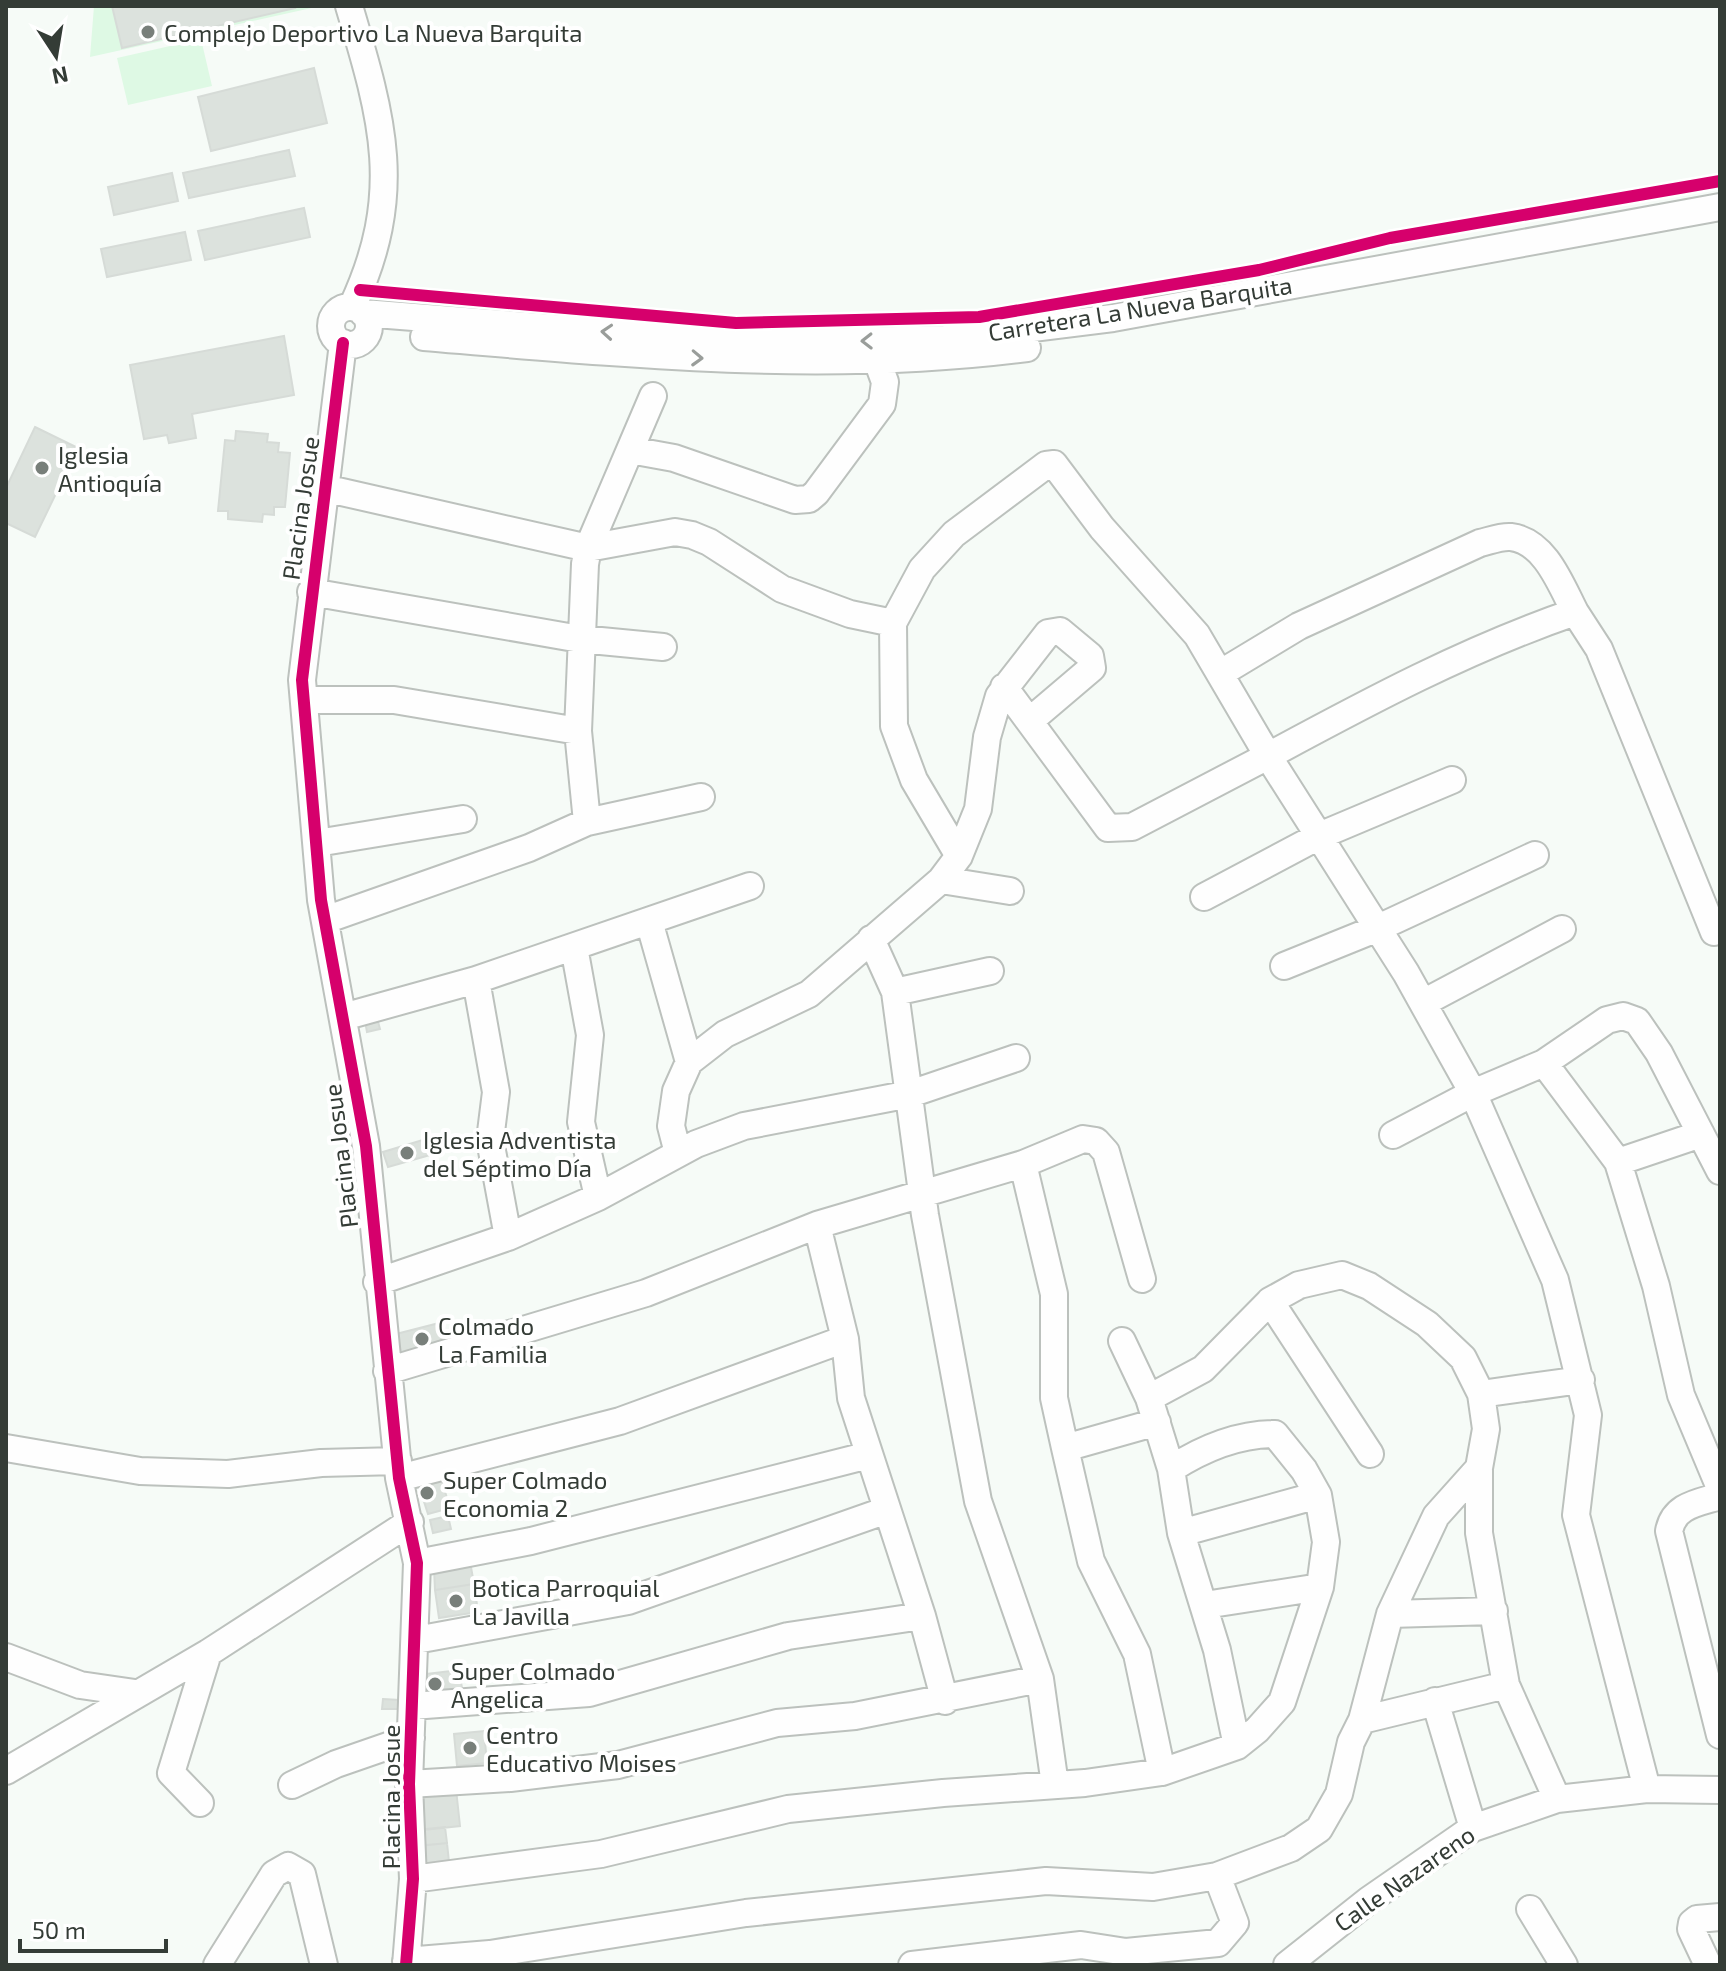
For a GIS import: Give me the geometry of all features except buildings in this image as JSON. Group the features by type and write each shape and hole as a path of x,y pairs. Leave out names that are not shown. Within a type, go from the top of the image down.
{"street":[{"path":"349,6 369,73 384,142 384,216 361,317"},
{"name":"Carretera La Nueva Barquita","path":"1112,325 1720,207"},
{"name":"Carretera La Nueva Barquita","path":"361,317 668,357 807,362 877,360 1112,325 1720,223"},
{"name":"Placina Josue","path":"361,317 361,341 343,343 302,680 325,920 366,1146 377,1282 398,1470 417,1563 409,1784 413,1879 406,1963"},
{"name":"Carretera La Nueva Barquita","path":"361,317 681,337 946,349"},
{"path":"630,450 674,458 795,500 809,499 882,404 885,382 877,360"},
{"path":"587,822 578,731 580,639 588,548 653,396"},
{"path":"959,856 914,780 894,726 893,623 922,569 954,534 1046,465 1054,464 1102,528 1197,635 1268,756 1378,928 1473,1093 1555,1280 1581,1380 1588,1415 1576,1515 1647,1789"},
{"path":"324,488 588,548 675,532 692,535 709,542 782,589 850,614 893,623"},
{"path":"1221,673 1299,626 1480,543 1509,537 1537,550 1554,572 1599,649 1714,932"},
{"path":"311,592 580,639 663,647"},
{"path":"1004,687 1032,719 1101,820 1116,829 1132,827 1398,685 1526,628 1575,612"},
{"path":"678,1153 671,1126 676,1091 689,1062 725,1034 809,994 941,880 959,856 978,809 987,737 1004,687 1048,633 1060,631 1090,656 1092,668 1032,719"},
{"path":"304,700 394,700 578,731"},
{"path":"1204,897 1319,836 1452,780"},
{"path":"325,920 529,848 587,822 701,797"},
{"path":"317,843 463,819"},
{"path":"1284,966 1378,928 1535,855"},
{"path":"941,880 1010,891"},
{"path":"343,1017 476,980 750,886"},
{"path":"649,921 689,1062"},
{"path":"1423,1003 1562,929"},
{"path":"871,939 895,992 923,1193 978,1501 1040,1679 1055,1785"},
{"path":"574,947 590,1035 581,1122 598,1197"},
{"path":"895,992 990,971"},
{"path":"476,980 496,1092 490,1140 508,1237"},
{"path":"1393,1135 1473,1093 1544,1063 1607,1020 1630,1018 1637,1021 1659,1053 1720,1171"},
{"path":"377,1282 508,1237 598,1197 678,1153 744,1126 910,1094 1016,1058"},
{"path":"1544,1063 1618,1162 1656,1286 1681,1395 1720,1488"},
{"path":"1618,1162 1701,1134"},
{"path":"387,1371 518,1335 646,1293 817,1225 1023,1164 1083,1139 1096,1141 1106,1152 1142,1279"},
{"path":"1023,1164 1054,1294 1054,1398 1065,1448 1091,1561 1137,1654 1162,1772"},
{"path":"817,1225 845,1339 851,1398 922,1616 945,1701"},
{"path":"1065,1448 1153,1410 1203,1369 1270,1301 1299,1285 1342,1275 1369,1286 1427,1324 1463,1358 1481,1394 1486,1429 1479,1468 1479,1533 1506,1685 1557,1799"},
{"path":"1270,1301 1370,1454"},
{"path":"6,1448 140,1471 213,1474 321,1463 398,1470 620,1421 845,1339"},
{"path":"1122,1341 1153,1410 1171,1469 1181,1533 1205,1605 1237,1746"},
{"path":"1481,1394 1581,1380"},
{"path":"413,1879 601,1854 788,1809 1055,1785 1162,1772 1237,1746 1257,1730 1282,1702 1320,1587 1326,1542 1318,1495 1304,1470 1275,1434 1233,1440 1193,1455 1171,1469"},
{"path":"417,1563 531,1541 869,1455"},
{"path":"406,1963 492,1960 793,1908 1046,1881 1153,1887 1217,1876 1291,1848 1319,1829 1339,1794 1351,1742 1362,1720 1390,1614 1436,1516 1479,1468"},
{"path":"1181,1533 1318,1495"},
{"path":"1720,1496 1680,1509 1671,1519 1669,1531 1720,1735"},
{"path":"416,1640 628,1601 887,1510"},
{"path":"6,1771 208,1653 410,1522"},
{"path":"1205,1605 1320,1587"},
{"path":"1390,1614 1494,1611"},
{"path":"412,1706 589,1693 788,1636 922,1616"},
{"path":"200,1803 171,1773 208,1653"},
{"path":"6,1657 80,1685 135,1693"},
{"path":"409,1784 510,1778 618,1765 777,1723 855,1716 945,1701 1040,1679"},
{"path":"1362,1720 1506,1685"},
{"path":"1435,1701 1473,1828"},
{"path":"292,1785 336,1764 411,1738"},
{"name":"Calle Nazareno","path":"1287,1965 1369,1900 1473,1828 1557,1799 1647,1789 1720,1790"},
{"path":"223,1963 274,1874 288,1866 302,1874 324,1965"},
{"path":"912,1965 1081,1945 1126,1952 1218,1943 1235,1923 1217,1876"},
{"path":"1530,1909 1564,1965"},
{"path":"1708,1965 1691,1929 1692,1923 1697,1919 1720,1917"}],"green space":[{"name":"Complejo Deportivo La Nueva Barquita","path":"94,6 316,6 316,7 90,57"},
{"path":"201,39 212,86 128,105 117,58"}],"cycle path":[{"path":"360,290 736,323 979,317 1259,270 1390,238 1720,181"},
{"path":"343,343 302,680 321,900 366,1146 399,1478 417,1563 409,1784 413,1879 406,1965"}],"place":[{"name":"Complejo Deportivo La Nueva Barquita","path":"148,32"},
{"name":"Iglesia Antioquía","path":"42,468"},
{"name":"Iglesia Adventista del Séptimo Día","path":"407,1153"},
{"name":"Colmado La Familia","path":"422,1339"},
{"name":"Super Colmado Economia 2","path":"427,1493"},
{"name":"Botica Parroquial La Javilla","path":"456,1601"},
{"name":"Super Colmado Angelica","path":"435,1684"},
{"name":"Centro Educativo Moises","path":"470,1748"}]}
